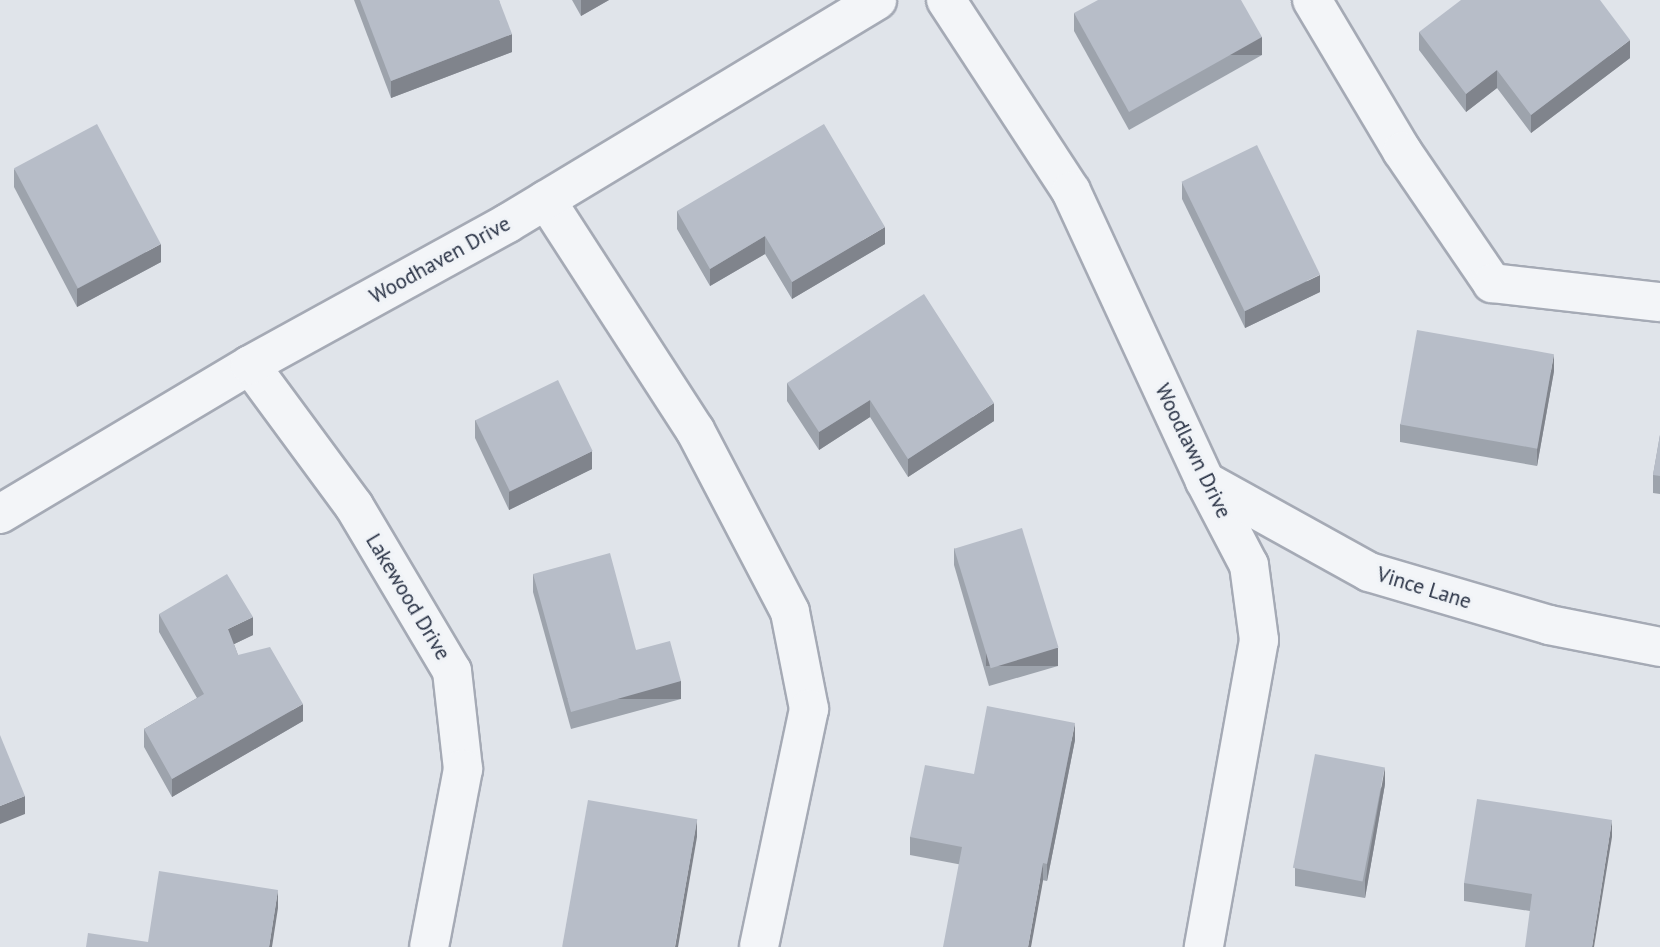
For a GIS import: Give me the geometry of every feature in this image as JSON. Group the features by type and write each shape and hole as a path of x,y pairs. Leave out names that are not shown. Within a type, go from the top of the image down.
{"street":[{"name":"Woodhaven Drive","path":"0,514 250,365 546,200 877,0"},
{"name":"Woodlawn Drive","path":"946,0 1071,191 1205,481 1249,565 1259,640 1204,947"},
{"path":"1312,0 1402,151 1492,283 1660,302"},
{"path":"546,200 695,430 790,612 809,709 759,947"},
{"name":"Lakewood Drive","path":"250,365 354,506 452,671 463,769 429,947"},
{"name":"Vince Lane","path":"1205,481 1369,572 1549,625 1660,647"}],"building":[{"path":"360,0 499,0 512,34 391,81"},
{"path":"1098,0 1241,0 1262,37 1129,112 1074,13"},
{"path":"1461,0 1600,0 1630,40 1531,115 1497,70 1466,94 1419,32"},
{"path":"97,124 161,244 78,288 14,168"},
{"path":"824,124 885,227 792,282 765,236 710,269 677,211"},
{"path":"1257,145 1320,274 1245,311 1182,182"},
{"path":"924,294 994,403 908,459 870,400 819,432 787,383"},
{"path":"1417,330 1554,354 1537,449 1400,425"},
{"path":"558,380 593,451 510,491 475,420"},
{"path":"1660,435 1660,476 1653,475"},
{"path":"1022,528 1059,648 991,668 954,549"},
{"path":"610,553 636,650 670,641 681,681 571,712 533,574"},
{"path":"227,574 253,617 228,629 238,655 270,647 303,704 172,779 144,729 204,694 159,614"},
{"path":"987,706 1075,723 1047,864 1043,863 1028,947 943,947 962,847 910,837 925,765 974,774"},
{"path":"0,735 25,796 0,806"},
{"path":"1315,754 1385,768 1363,881 1293,868"},
{"path":"1477,799 1612,820 1592,947 1525,947 1532,894 1464,883"},
{"path":"588,800 697,819 675,947 562,947"},
{"path":"159,871 278,890 269,947 86,947 88,933 148,942"}]}
